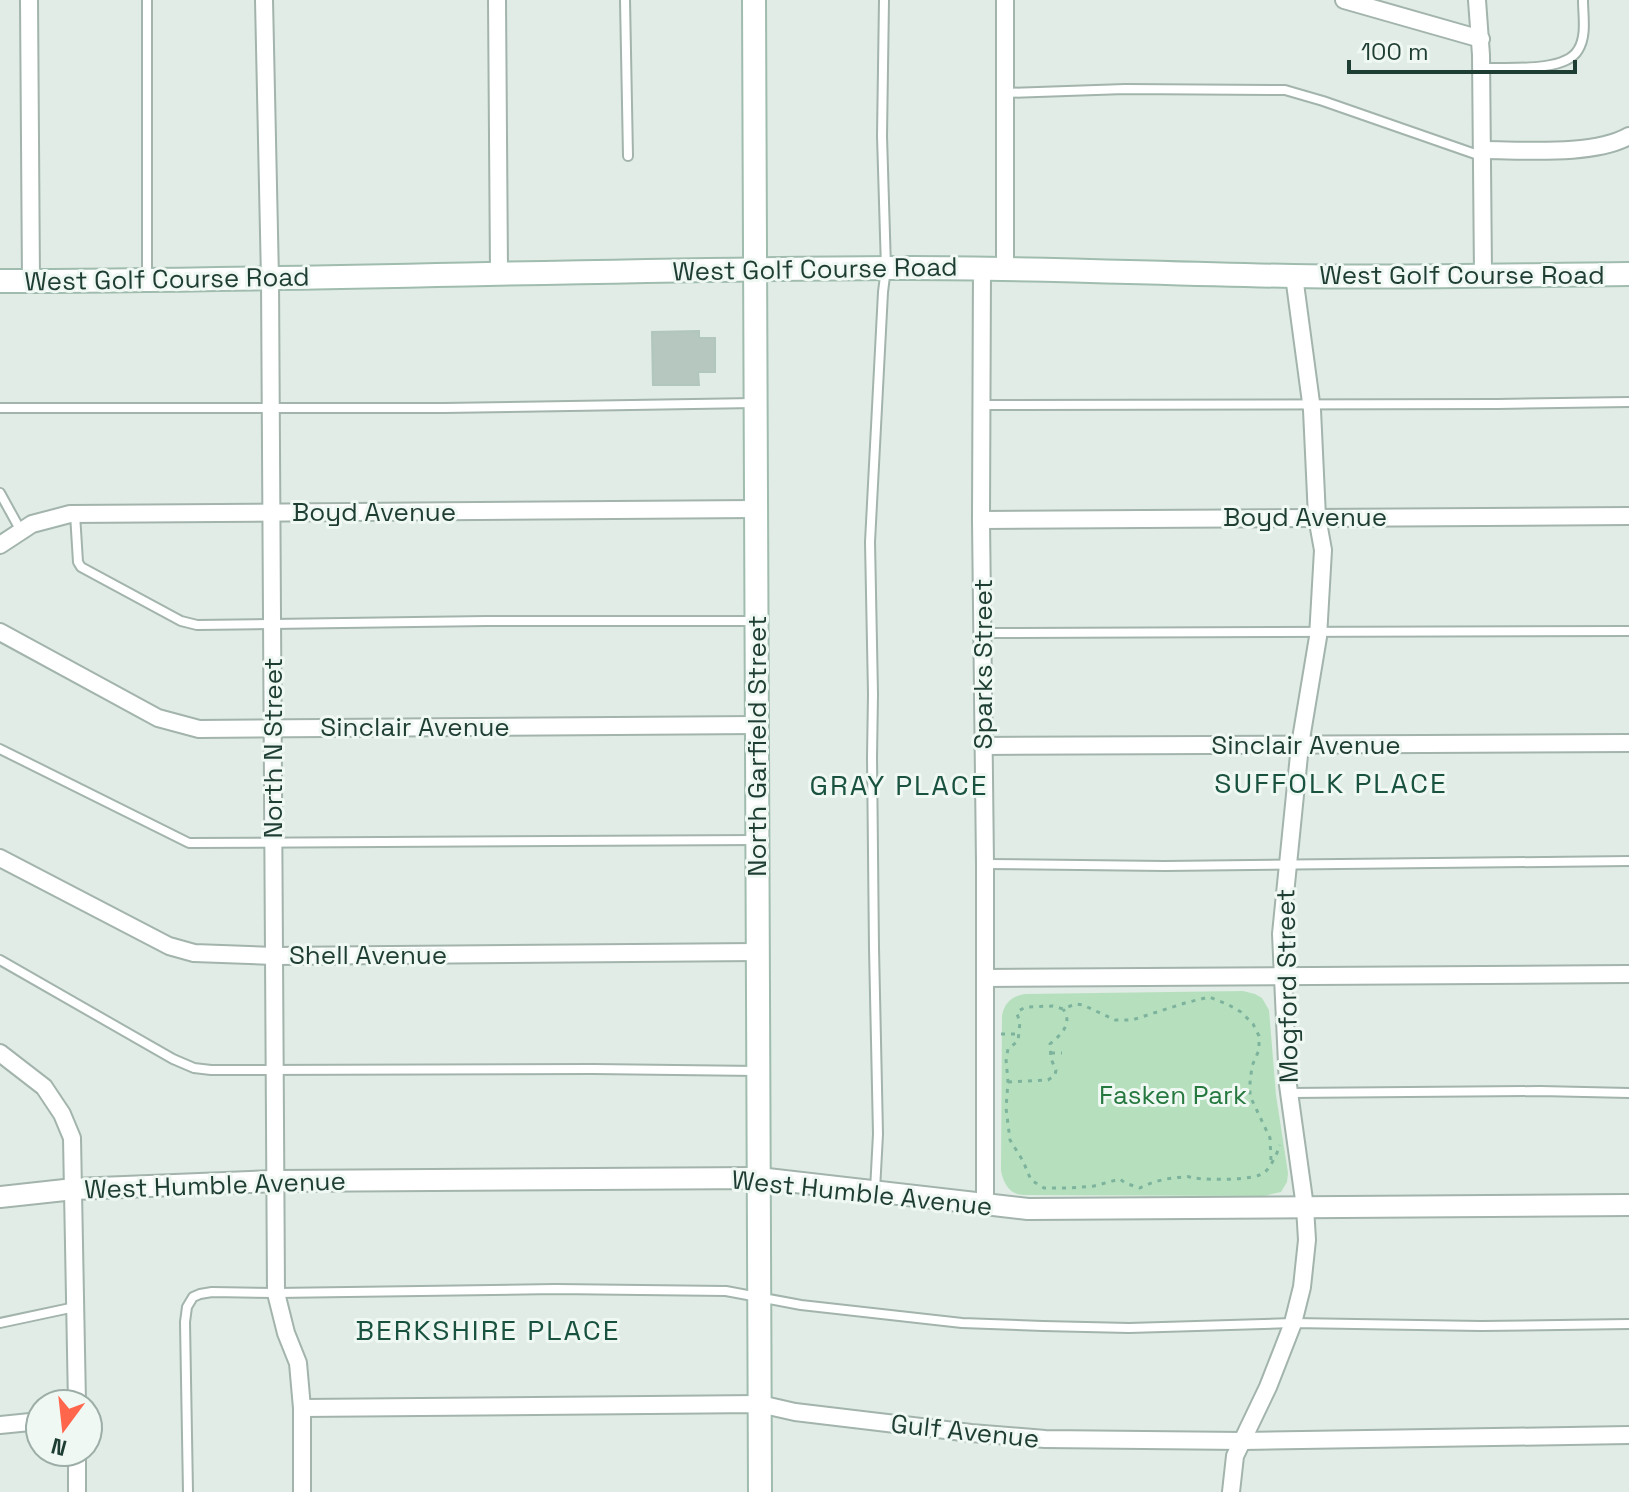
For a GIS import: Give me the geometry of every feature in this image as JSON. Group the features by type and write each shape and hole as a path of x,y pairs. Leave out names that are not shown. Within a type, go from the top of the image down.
{"main road":[{"name":"North Garfield Street","path":"754,0 760,1492"},
{"name":"West Golf Course Road","path":"0,281 982,267 1294,276 1629,274"}],"street":[{"path":"29,0 31,281"},
{"name":"North N Street","path":"264,0 270,279 276,1293 286,1333 298,1363 302,1408 302,1492"},
{"path":"497,0 499,273"},
{"path":"1005,0 1005,268"},
{"path":"1477,0 1481,39 1483,275"},
{"path":"1353,1 1481,39"},
{"path":"1483,153 1585,149 1616,144 1629,136"},
{"name":"Sparks Street","path":"982,267 985,1205"},
{"name":"Mogford Street","path":"1231,1492 1235,1456 1268,1387 1293,1323 1302,1287 1307,1232 1289,1093 1281,934 1300,745 1319,633 1323,550 1317,517 1311,405 1294,276"},
{"name":"Boyd Avenue","path":"0,545 32,524 75,514 756,509"},
{"name":"Boyd Avenue","path":"981,520 1629,516"},
{"name":"Sinclair Avenue","path":"0,632 158,718 199,729 757,725"},
{"name":"Sinclair Avenue","path":"983,746 1629,743"},
{"name":"Shell Avenue","path":"0,858 169,946 194,953 274,956 758,952"},
{"path":"985,978 1629,974"},
{"path":"0,1053 44,1087 62,1114 72,1138 77,1388"},
{"name":"West Humble Avenue","path":"0,1197 74,1189 276,1181 760,1178 1028,1209 1629,1205"},
{"name":"Gulf Avenue","path":"302,1408 760,1404 795,1412 1045,1439 1243,1441 1629,1435"},
{"path":"0,1425 24,1423"},
{"path":"77,1468 77,1492"}],"lane":[{"path":"147,0 147,280"},
{"path":"625,0 628,156"},
{"path":"875,1192 878,1134 870,542 886,268 882,136 884,0"},
{"path":"1481,68 1552,65 1568,61 1579,50 1583,34 1583,0"},
{"path":"1005,93 1125,89 1285,90 1483,153"},
{"path":"983,405 1629,402"},
{"path":"0,408 444,408 755,403"},
{"path":"0,493 21,531"},
{"path":"75,514 78,562 81,567 181,621 197,625 756,621"},
{"path":"983,633 1629,631"},
{"path":"0,749 189,843 757,840"},
{"path":"985,864 1165,866 1629,861"},
{"path":"0,960 194,1068 759,1071"},
{"path":"1289,1093 1629,1093"},
{"path":"188,1492 185,1322 187,1307 193,1297 212,1292 726,1291 801,1305 962,1323 1129,1328 1293,1323 1481,1326 1629,1324"},
{"path":"0,1323 76,1307"}],"path":[{"path":"1209,997 1241,1012 1259,1036 1259,1050 1252,1066 1250,1096 1270,1138 1271,1160 1263,1175 1211,1179 1187,1176 1152,1182 1140,1188 1120,1179 1094,1186 1044,1188 1031,1180 1010,1140 1006,1108 1006,1059 1008,1049 1018,1041 1018,1011 1026,1007 1053,1006 1063,1009 1075,1004 1083,1005 1115,1020 1132,1020 1209,997"},
{"path":"1008,1082 1048,1080 1055,1075 1050,1044 1063,1032 1067,1022 1063,1009"},
{"path":"1051,1053 1062,1053"}],"green space":[{"name":"Fasken Park","path":"1243,991 1262,998 1269,1010 1276,1095 1288,1173 1281,1192 1264,1196 1023,1195 1008,1188 1001,1171 1002,1016 1009,1001 1025,994"}],"building":[{"path":"699,331 699,338 715,338 715,372 698,372 699,385 653,385 652,332"}],"district":[{"name":"SUFFOLK PLACE","path":"1331,783"},
{"name":"GRAY PLACE","path":"899,785"},
{"name":"BERKSHIRE PLACE","path":"488,1330"}]}
